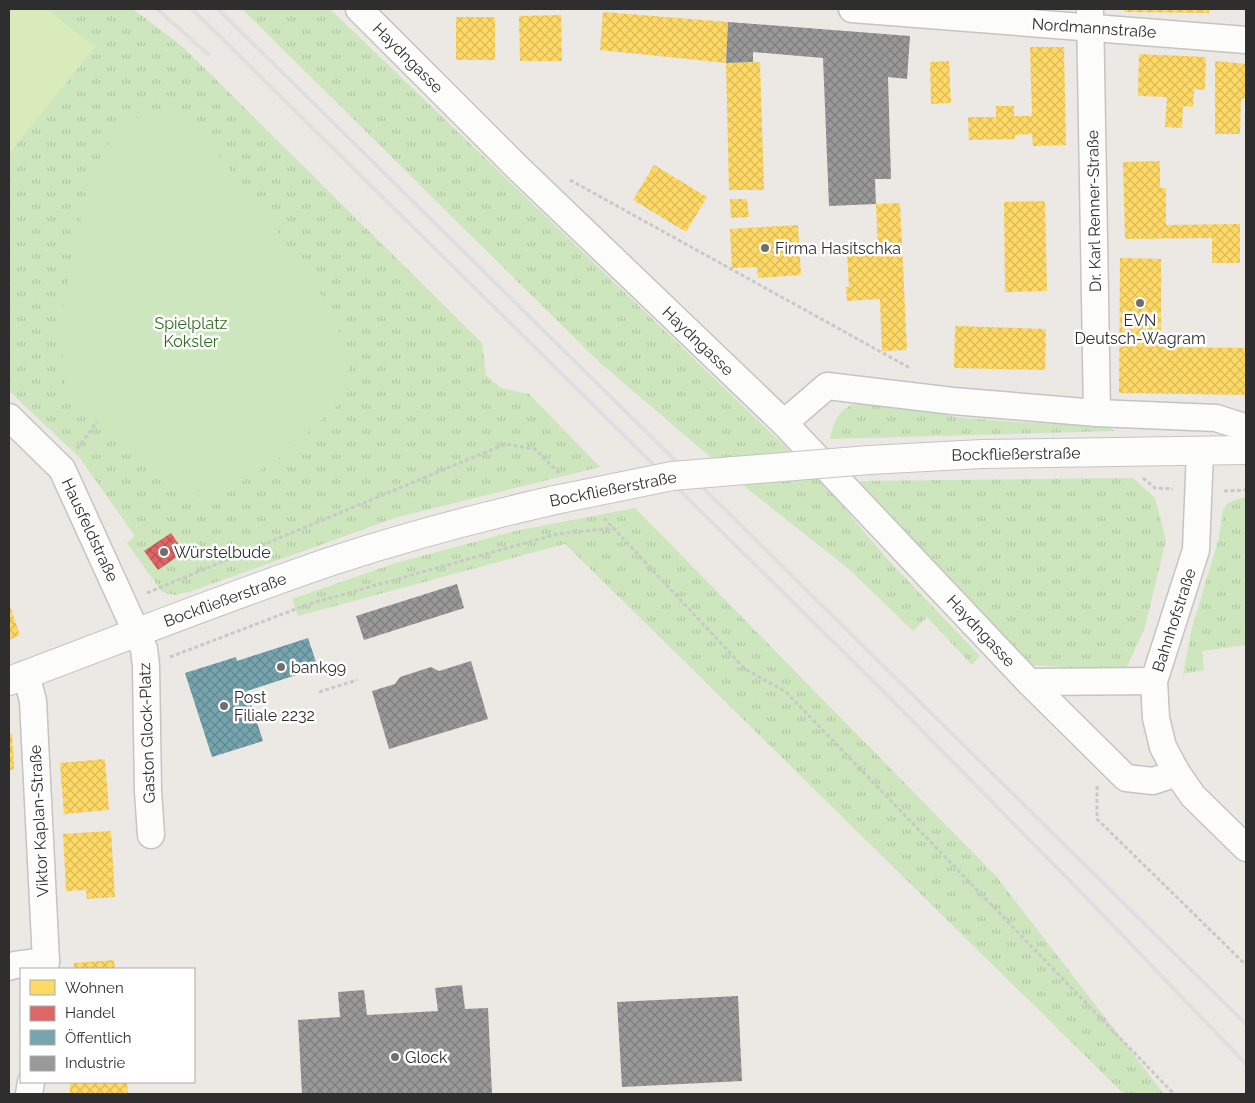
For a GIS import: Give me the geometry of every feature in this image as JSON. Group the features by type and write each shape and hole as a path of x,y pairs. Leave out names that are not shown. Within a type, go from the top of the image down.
{"main road":[{"name":"Bockfließerstraße","path":"17,678 333,561 508,511 558,488 672,476 870,460 982,454 1246,450"}],"street":[{"name":"Haydngasse","path":"359,9 518,168 784,423 1029,682 1126,778 1153,781 1177,773"},
{"name":"Nordmannstraße","path":"852,9 1090,19 1246,40"},
{"name":"Dr. Karl Renner-Straße","path":"1090,19 1098,413"},
{"path":"784,423 827,386 954,401 1098,413 1216,418 1241,426 1246,431"},
{"name":"Hausfeldstraße","path":"9,417 62,469 137,632"},
{"name":"Bahnhofstraße","path":"1200,452 1196,550 1154,681 1156,718 1163,747 1177,773 1193,796 1246,848"},
{"name":"Gaston Glock-Platz","path":"137,632 144,649 146,666 148,791 151,835"},
{"name":"Viktor Kaplan-Straße","path":"17,678 33,702 46,965"},
{"name":"Haydngasse","path":"1029,682 1154,681"},
{"path":"9,967 46,965"}],"path":[{"path":"569,180 913,370"},
{"path":"83,441 97,422"},
{"path":"124,603 505,444 535,449 558,488"},
{"path":"601,515 745,668 786,692 1174,1094"},
{"path":"146,666 309,604 557,534 614,528"},
{"path":"319,692 357,680"}],"green space":[{"path":"9,9 133,9 183,47 482,343 486,375 501,388 529,394 600,467 398,517 189,592 175,595 162,592 127,543 135,536 79,457 9,391"},
{"path":"9,9 47,9 95,47 9,154"},
{"path":"242,9 330,9 823,483 889,561 980,656 972,665 927,617 913,631 850,570 749,490 598,361"},
{"name":"Spielplatz Koksler","path":"174,109 203,136 282,237 326,302 351,357 343,400 284,455 213,500 179,489 119,446 66,389 61,337 63,305 88,182 106,147 127,123 148,114"},
{"path":"864,400 955,417 1109,426 1114,431 830,439 834,424 840,414 850,406"},
{"path":"1133,478 1155,498 1166,540 1145,627 1125,671 1030,665 864,492 859,483 861,481"},
{"path":"1246,497 1246,645 1202,651 1204,670 1183,674 1192,628 1219,537 1223,510 1227,504 1234,500"},
{"path":"635,508 996,876 1164,1094 1124,1094 565,544 298,616 292,599 396,563 515,531"}],"building: Wohnen":[{"path":"1124,9 1209,9 1209,13 1124,12"},
{"path":"603,12 728,22 726,63 600,50"},
{"path":"561,15 562,61 520,61 519,16"},
{"path":"456,17 495,17 495,60 456,60"},
{"path":"1030,47 1064,47 1066,145 1033,146 1032,134 1015,135 1015,139 969,140 968,117 996,117 996,106 1014,106 1014,116 1032,116"},
{"path":"1139,54 1206,57 1205,90 1194,89 1193,107 1183,106 1182,128 1165,127 1167,97 1138,96"},
{"path":"949,61 951,103 931,104 930,62"},
{"path":"1215,61 1246,64 1246,99 1241,99 1240,134 1215,134"},
{"path":"760,62 764,190 729,190 726,63"},
{"path":"1160,161 1160,188 1166,188 1166,225 1240,224 1240,263 1212,263 1212,238 1125,239 1123,162"},
{"path":"654,165 707,197 686,232 633,200"},
{"path":"730,199 747,199 749,217 731,218"},
{"path":"1045,201 1047,291 1005,292 1004,202"},
{"path":"900,203 907,350 882,351 880,299 847,301 846,287 849,287 847,252 878,250 876,204"},
{"name":"Firma Hasitschka","path":"798,225 801,275 758,278 757,267 732,268 730,229"},
{"name":"EVN Deutsch-Wagram","path":"1120,258 1161,259 1161,347 1246,348 1246,395 1119,393"},
{"path":"955,326 1046,329 1045,370 954,368"},
{"path":"9,604 20,635 9,640"},
{"path":"9,733 12,733 14,770 9,770"},
{"path":"105,759 109,810 64,814 60,763"},
{"path":"111,831 115,897 87,899 86,890 66,891 63,834"},
{"path":"114,960 115,968 74,968 74,963"},
{"path":"70,1083 127,1083 128,1094 70,1094"}],"building: Handel":[{"name":"Würstelbude","path":"171,533 184,552 158,570 144,551"}],"building: Öffentlich":[{"name":"Post Filiale 2232","path":"308,638 318,668 247,691 263,741 212,757 185,673 236,657 237,661"}],"building: Industrie":[{"path":"728,22 910,36 907,79 888,77 891,179 875,179 876,204 829,206 823,58 753,52 753,62 726,63"},
{"path":"457,584 464,608 364,640 356,616"},
{"path":"471,661 488,719 389,749 372,691 395,684 400,677 431,667 439,671"},
{"name":"Glock","path":"462,985 465,1009 488,1008 492,1094 302,1094 298,1020 340,1017 338,992 364,990 367,1015 438,1011 435,988"},
{"path":"738,996 742,1081 622,1087 617,1002"}],"railway":[{"path":"157,9 209,55"},
{"path":"192,9 881,689 1077,888 1246,1064"},
{"path":"218,9 1246,1024"}],"place":[{"name":"Firma Hasitschka","path":"765,248"},
{"name":"EVN Deutsch-Wagram","path":"1140,303"},
{"name":"Würstelbude","path":"164,552"},
{"name":"bank99","path":"281,667"},
{"name":"Post Filiale 2232","path":"224,706"},
{"name":"Glock","path":"395,1057"}]}
